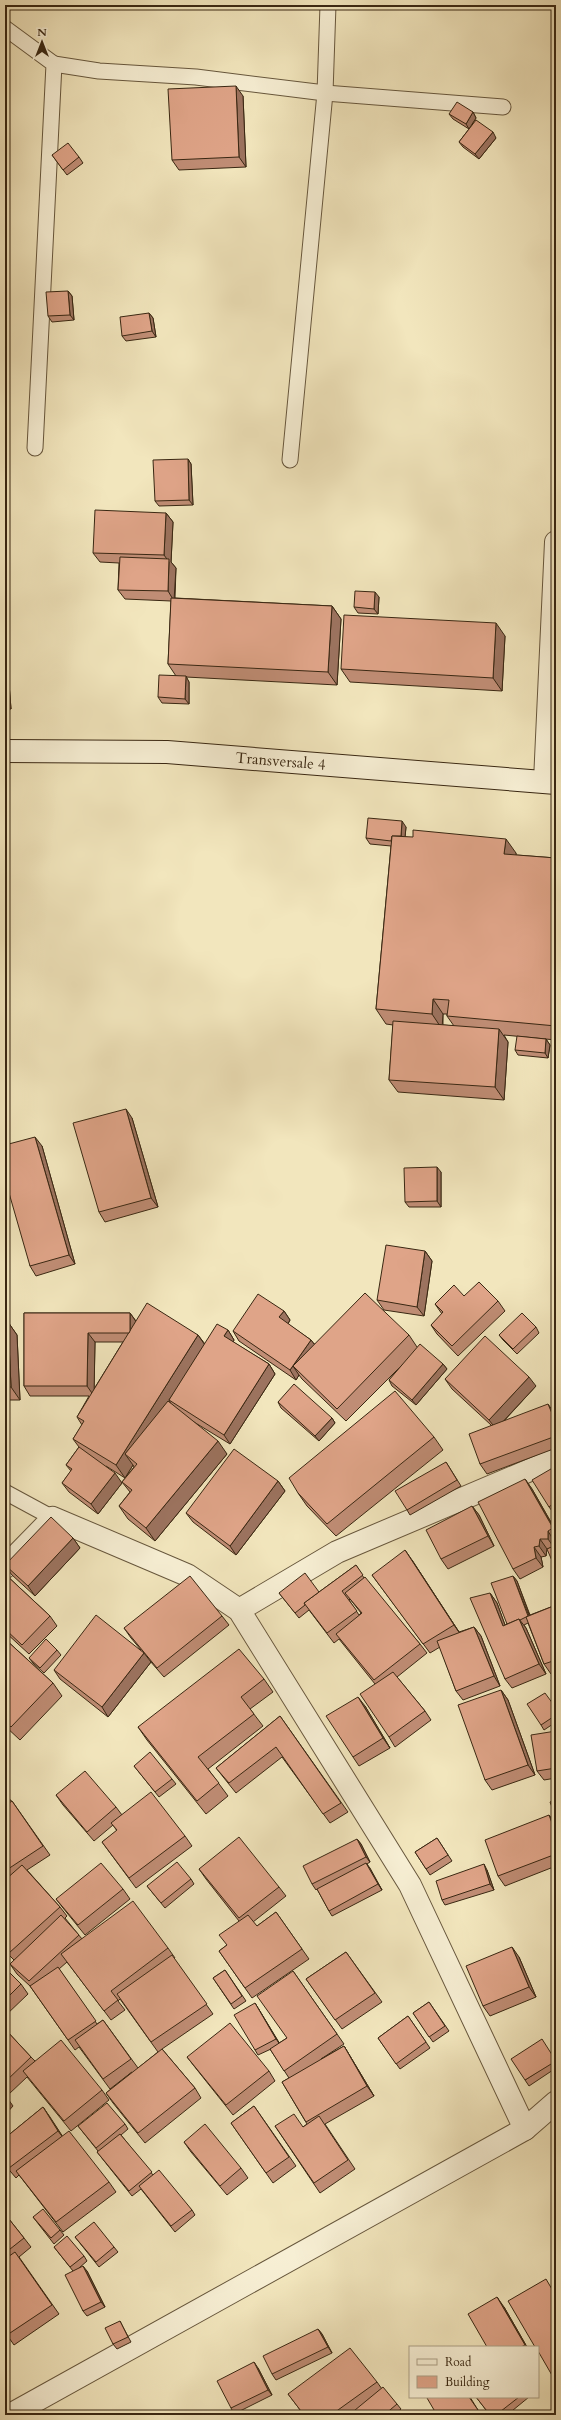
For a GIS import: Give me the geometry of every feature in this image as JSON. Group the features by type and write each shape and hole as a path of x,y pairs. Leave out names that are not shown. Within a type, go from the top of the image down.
{"street":[{"path":"551,782 556,542"},
{"name":"Transversale 4","path":"5,752 167,752 551,782"},
{"path":"239,1610 337,1552 556,1459"},
{"path":"5,1567 53,1518 187,1575 239,1610 410,1885 525,2129"},
{"path":"10,2415 525,2129 556,2102"}],"lane":[{"path":"290,460 325,93 328,5"},
{"path":"5,28 54,64 99,71 196,77 325,93 503,108"},
{"path":"34,448 54,64"},
{"path":"5,1492 53,1518"}],"building":[{"path":"236,86 239,157 172,160 168,89"},
{"path":"457,102 473,112 466,124 449,114"},
{"path":"476,120 493,132 475,154 459,142"},
{"path":"68,143 79,157 63,170 52,155"},
{"path":"68,291 70,315 48,316 46,292"},
{"path":"149,313 152,331 122,336 120,317"},
{"path":"188,459 189,500 155,501 153,460"},
{"path":"95,510 166,513 164,555 93,553"},
{"path":"120,557 169,559 168,591 118,590"},
{"path":"355,591 375,592 374,609 354,607"},
{"path":"171,598 332,606 328,672 168,664"},
{"path":"344,615 496,623 493,678 341,669"},
{"path":"159,675 186,676 185,699 158,697"},
{"path":"368,818 402,821 401,836 392,836 391,841 366,838"},
{"path":"413,830 506,839 504,854 556,858 556,1026 447,1016 449,1000 433,999 432,1014 376,1009 392,836 413,837"},
{"path":"393,1021 499,1029 495,1087 389,1080"},
{"path":"517,1036 546,1039 545,1053 515,1050"},
{"path":"126,1109 151,1198 99,1212 73,1123"},
{"path":"35,1137 69,1255 30,1266 5,1179 5,1145"},
{"path":"437,1167 437,1201 405,1202 404,1168"},
{"path":"386,1245 425,1251 417,1307 377,1300"},
{"path":"479,1282 498,1301 452,1346 431,1325 443,1312 435,1304 454,1285 464,1296"},
{"path":"365,1293 409,1335 337,1409 293,1366"},
{"path":"258,1294 284,1311 279,1317 311,1340 290,1370 233,1331"},
{"path":"147,1303 198,1335 116,1465 73,1439 84,1421 77,1417"},
{"path":"24,1313 130,1313 130,1331 129,1333 88,1333 87,1386 24,1386"},
{"path":"522,1313 536,1327 513,1349 499,1335"},
{"path":"5,1322 8,1322 11,1387 5,1387"},
{"path":"217,1324 228,1330 224,1336 269,1364 224,1435 169,1400"},
{"path":"485,1336 529,1377 489,1420 445,1379"},
{"path":"420,1344 443,1364 412,1400 389,1380"},
{"path":"556,1381 556,1390 552,1385"},
{"path":"294,1384 332,1418 315,1436 278,1402"},
{"path":"395,1391 434,1437 327,1524 298,1493 289,1478"},
{"path":"168,1401 218,1441 146,1528 119,1506 132,1490 122,1482 137,1464 125,1454"},
{"path":"548,1404 556,1423 556,1436 480,1464 469,1434"},
{"path":"79,1447 115,1473 91,1504 62,1483 72,1469 66,1465"},
{"path":"234,1449 278,1481 230,1546 186,1513"},
{"path":"446,1462 457,1480 407,1510 395,1491"},
{"path":"556,1466 556,1501 549,1507 532,1480"},
{"path":"525,1479 553,1528 548,1531 548,1539 540,1539 539,1546 534,1547 536,1558 513,1569 478,1502"},
{"path":"472,1506 488,1536 441,1559 426,1530"},
{"path":"51,1517 73,1538 28,1586 5,1565"},
{"path":"556,1545 556,1570 547,1549"},
{"path":"405,1550 454,1625 423,1644 372,1575"},
{"path":"356,1565 363,1575 342,1591 357,1611 327,1633 304,1603"},
{"path":"305,1573 319,1592 304,1603 305,1605 295,1613 279,1593"},
{"path":"5,1574 50,1616 22,1645 5,1629"},
{"path":"190,1576 222,1616 157,1668 124,1628"},
{"path":"513,1576 528,1616 507,1624 491,1583"},
{"path":"365,1577 420,1644 374,1680 336,1634 362,1613 345,1593"},
{"path":"490,1593 503,1626 519,1619 539,1664 505,1679 470,1598"},
{"path":"556,1605 556,1660 544,1664 526,1617"},
{"path":"96,1615 144,1653 102,1707 54,1670"},
{"path":"474,1627 494,1676 456,1691 437,1641"},
{"path":"5,1639 53,1683 11,1727 5,1721"},
{"path":"46,1639 57,1650 40,1668 29,1658"},
{"path":"239,1649 264,1679 241,1697 254,1714 198,1757 219,1783 197,1801 138,1727"},
{"path":"393,1672 425,1711 389,1737 360,1694"},
{"path":"501,1690 528,1765 485,1780 458,1705"},
{"path":"545,1693 556,1708 556,1715 541,1725 527,1704"},
{"path":"358,1697 383,1738 353,1757 326,1716"},
{"path":"280,1716 341,1803 323,1814 276,1747 229,1783 216,1768"},
{"path":"556,1731 556,1768 537,1771 531,1735"},
{"path":"150,1752 172,1779 155,1792 134,1766"},
{"path":"85,1771 116,1807 87,1832 56,1795"},
{"path":"151,1792 185,1836 129,1878 102,1842 117,1830 111,1823"},
{"path":"556,1799 556,1817 550,1802"},
{"path":"12,1801 43,1846 5,1871 5,1806"},
{"path":"549,1815 556,1834 556,1854 498,1876 485,1840"},
{"path":"239,1837 279,1887 239,1918 199,1869"},
{"path":"437,1838 448,1855 426,1869 415,1852"},
{"path":"357,1839 366,1857 312,1884 303,1866"},
{"path":"177,1862 191,1879 161,1903 147,1886"},
{"path":"101,1863 123,1889 78,1925 56,1899"},
{"path":"366,1863 378,1884 329,1911 317,1889"},
{"path":"484,1864 490,1884 442,1900 436,1881"},
{"path":"22,1865 60,1907 9,1953 5,1949 5,1880"},
{"path":"133,1901 168,1948 111,1991 118,2000 104,2011 61,1954"},
{"path":"276,1912 302,1949 245,1988 219,1951 227,1945 219,1935 248,1915 257,1926"},
{"path":"61,1915 79,1935 29,1981 10,1964"},
{"path":"512,1947 529,1987 483,2006 466,1966"},
{"path":"346,1952 375,1993 335,2020 306,1979"},
{"path":"172,1955 207,2004 151,2042 117,1994"},
{"path":"58,1967 96,2021 68,2040 30,1986"},
{"path":"5,1968 21,1984 5,2000"},
{"path":"225,1970 242,1996 231,2004 213,1978"},
{"path":"293,1971 337,2034 284,2071 270,2049 287,2038 257,1996"},
{"path":"429,2002 445,2026 429,2037 413,2013"},
{"path":"255,2003 276,2039 255,2050 234,2015"},
{"path":"408,2016 426,2042 396,2064 378,2038"},
{"path":"103,2020 131,2059 103,2079 75,2040"},
{"path":"230,2023 269,2071 226,2105 187,2057"},
{"path":"5,2029 31,2057 5,2082"},
{"path":"542,2039 556,2061 525,2080 511,2059"},
{"path":"61,2040 102,2090 64,2121 23,2071"},
{"path":"344,2046 367,2086 306,2122 282,2082"},
{"path":"162,2049 195,2088 138,2133 106,2093"},
{"path":"107,2103 125,2124 96,2148 78,2126"},
{"path":"254,2106 289,2157 266,2173 231,2123"},
{"path":"43,2107 58,2131 9,2168 5,2163 5,2138"},
{"path":"294,2114 303,2127 319,2116 348,2160 314,2183 275,2126"},
{"path":"205,2124 241,2168 220,2186 184,2142"},
{"path":"69,2131 109,2182 56,2222 16,2171"},
{"path":"120,2134 152,2172 129,2191 97,2152"},
{"path":"159,2170 192,2210 171,2226 139,2186"},
{"path":"43,2209 60,2230 51,2238 33,2217"},
{"path":"5,2214 24,2238 5,2253"},
{"path":"94,2222 114,2247 96,2262 75,2237"},
{"path":"67,2236 84,2256 70,2267 54,2247"},
{"path":"15,2252 52,2305 7,2335 5,2332 5,2259"},
{"path":"83,2266 101,2302 83,2311 65,2275"},
{"path":"546,2279 556,2296 556,2375 553,2377 539,2353 539,2346 534,2346 508,2301"},
{"path":"497,2297 525,2345 486,2346 468,2314"},
{"path":"120,2321 128,2337 113,2344 105,2328"},
{"path":"318,2329 328,2347 272,2374 263,2356"},
{"path":"350,2348 377,2382 331,2415 304,2415 288,2394"},
{"path":"254,2362 268,2390 231,2408 217,2381"},
{"path":"383,2387 397,2404 384,2415 349,2415"},
{"path":"427,2398 470,2398 478,2410 470,2415 437,2415"},
{"path":"477,2398 518,2398 496,2415 490,2415"}]}
